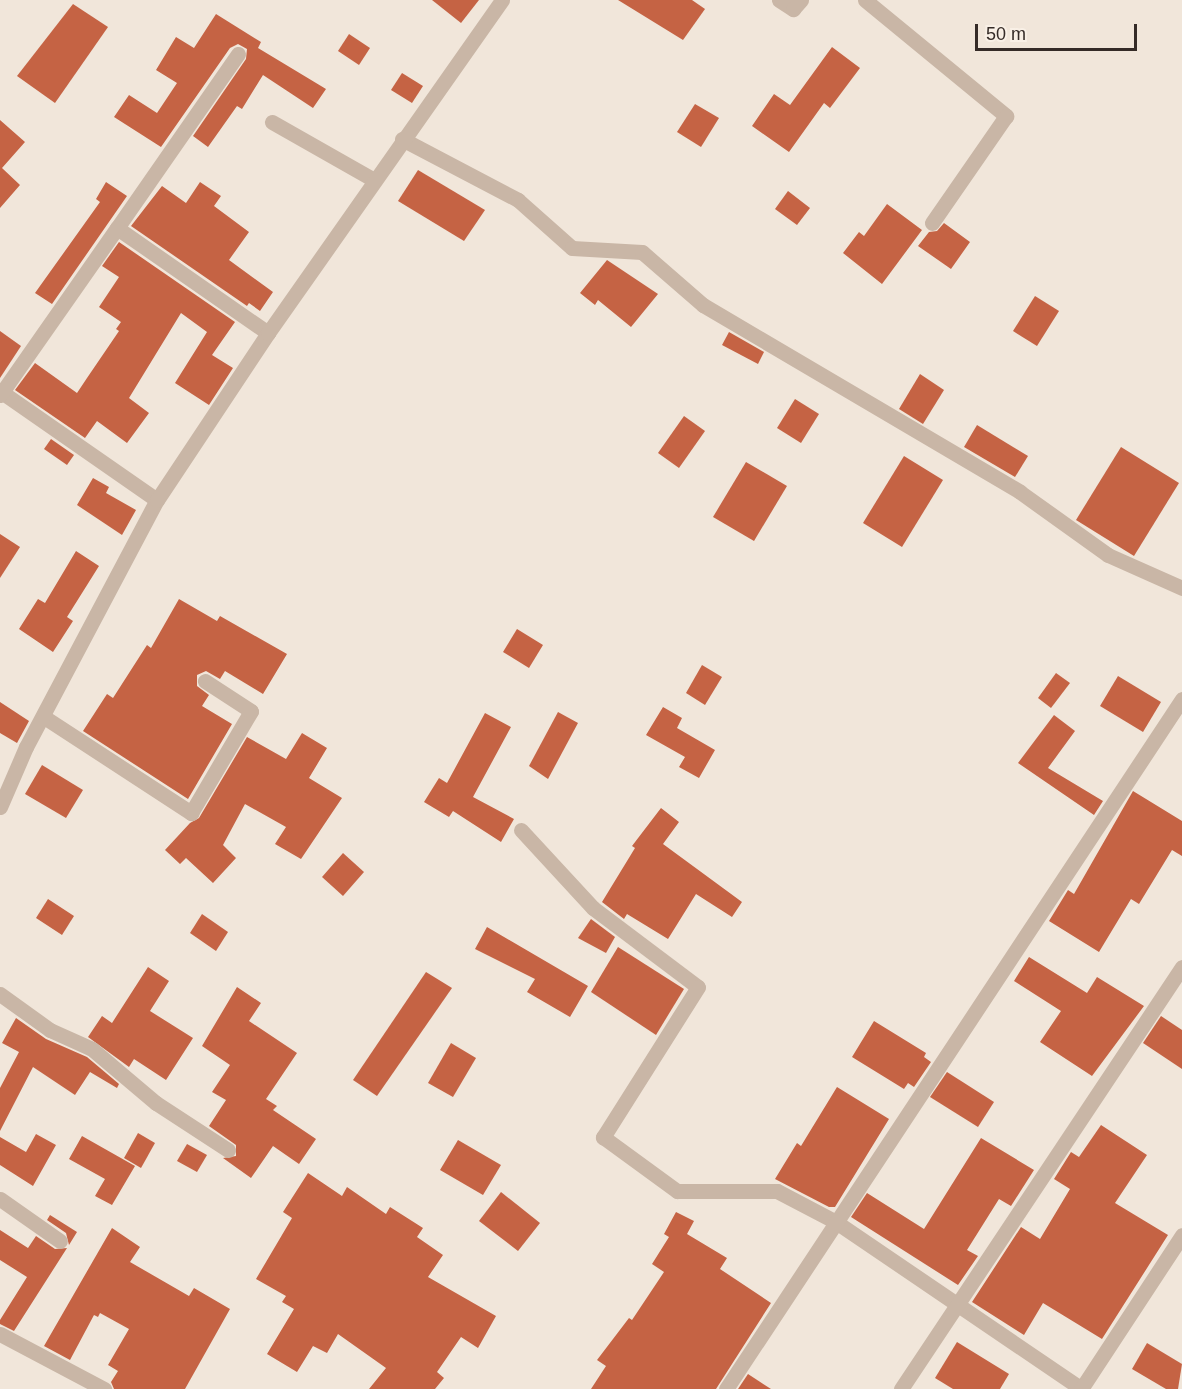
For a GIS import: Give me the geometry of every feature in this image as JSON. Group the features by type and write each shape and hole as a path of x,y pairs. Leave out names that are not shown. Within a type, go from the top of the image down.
{"street":[{"path":"0,807 44,717 157,500 268,333 402,139 502,0"},
{"path":"778,0 793,9 801,0"},
{"path":"865,0 1006,116 932,223"},
{"path":"157,500 0,393 238,54"},
{"path":"272,122 374,180"},
{"path":"402,139 518,200 572,248 642,252 703,305 1020,492 1108,555 1182,588"},
{"path":"117,228 268,333"},
{"path":"44,717 191,813 251,711 205,681"},
{"path":"726,1389 1182,699"},
{"path":"521,830 593,908 698,987 603,1137 677,1191 777,1191 836,1222 1081,1389 1182,1235"},
{"path":"901,1389 1182,967"},
{"path":"0,994 50,1030 92,1049 156,1103 228,1150"},
{"path":"0,1199 60,1241"},
{"path":"0,1335 104,1389"}],"building":[{"path":"432,0 479,0 461,23"},
{"path":"618,0 692,0 705,9 683,40"},
{"path":"73,4 108,27 55,103 17,76"},
{"path":"216,14 261,42 258,48 326,89 313,108 263,75 242,109 237,106 208,147 193,136 246,59 247,49 238,44 230,48 161,147 114,117 129,95 157,113 177,83 156,70 176,37 194,48"},
{"path":"349,34 370,48 359,65 338,51"},
{"path":"832,47 860,68 830,108 824,103 789,152 752,126 774,94 790,105"},
{"path":"402,73 423,86 412,103 391,90"},
{"path":"695,104 719,118 701,147 677,132"},
{"path":"0,120 25,142 2,168 20,185 0,208"},
{"path":"418,170 485,210 464,241 398,201"},
{"path":"106,182 127,196 52,304 35,293 100,202 96,199"},
{"path":"200,182 221,196 214,206 249,232 229,260 273,292 260,311 249,303 247,306 131,226 162,186 186,203"},
{"path":"788,191 810,208 797,225 775,209"},
{"path":"887,204 922,230 882,284 843,253 859,232 864,236"},
{"path":"944,223 970,242 951,269 918,246 929,232 937,231"},
{"path":"119,242 235,322 212,355 233,368 209,405 175,383 207,332 181,313 129,398 149,413 127,443 97,421 85,438 15,390 35,363 77,393 119,331 116,329 121,322 99,307 119,277 102,266"},
{"path":"607,260 658,294 631,327 598,300 595,305 580,293"},
{"path":"1035,296 1059,311 1037,346 1013,331"},
{"path":"0,331 21,346 0,378"},
{"path":"729,332 764,352 758,364 722,345"},
{"path":"920,374 944,390 923,424 899,409"},
{"path":"795,399 819,414 801,443 777,428"},
{"path":"684,416 705,431 679,468 658,453"},
{"path":"977,425 1028,456 1015,477 964,447"},
{"path":"51,439 74,455 67,465 44,449"},
{"path":"1121,447 1179,483 1134,556 1076,520"},
{"path":"904,456 943,480 902,547 863,523"},
{"path":"746,462 787,486 754,541 713,517"},
{"path":"93,478 109,487 106,493 136,510 122,535 77,505"},
{"path":"0,534 20,547 0,578"},
{"path":"76,551 99,566 67,617 73,621 53,652 19,629 38,599 45,603"},
{"path":"179,599 217,621 220,616 287,654 263,694 225,671 220,679 206,671 197,675 197,686 209,695 202,706 232,724 188,799 83,731 107,694 113,698 147,645 151,648"},
{"path":"517,629 543,645 529,668 503,652"},
{"path":"702,665 722,677 705,705 686,693"},
{"path":"1056,673 1070,683 1051,708 1038,698"},
{"path":"1118,676 1161,702 1143,732 1100,706"},
{"path":"0,702 29,721 17,743 0,733"},
{"path":"663,707 682,718 677,728 715,750 699,778 679,767 685,757 646,735"},
{"path":"558,712 578,723 548,779 529,766"},
{"path":"485,713 511,727 473,797 514,819 501,842 453,811 449,817 424,802 439,778 447,783"},
{"path":"1054,715 1075,731 1048,768 1103,801 1094,815 1018,763"},
{"path":"302,733 327,748 309,778 342,798 301,859 275,844 286,827 245,804 223,845 236,858 213,883 186,858 180,864 165,850 190,823 199,818 247,737 286,759"},
{"path":"42,765 83,790 66,818 25,794"},
{"path":"1133,791 1182,821 1182,856 1172,850 1139,904 1131,899 1099,952 1049,921 1068,890 1074,894"},
{"path":"661,808 679,822 663,844 742,902 732,917 696,894 668,939 627,914 624,919 602,902 635,848 632,846"},
{"path":"343,853 364,872 343,896 322,877"},
{"path":"48,899 74,916 62,935 36,918"},
{"path":"202,914 228,932 216,951 190,933"},
{"path":"591,919 615,937 606,953 578,938"},
{"path":"487,927 588,986 570,1017 527,992 535,979 475,949"},
{"path":"618,947 684,989 656,1035 591,992"},
{"path":"1029,957 1087,993 1097,977 1144,1006 1092,1076 1040,1042 1061,1011 1014,981"},
{"path":"148,967 169,981 150,1011 193,1038 166,1080 134,1059 129,1067 88,1037 102,1016 112,1023"},
{"path":"426,972 452,988 377,1096 353,1080"},
{"path":"237,987 261,1003 249,1021 297,1053 266,1099 277,1106 273,1110 316,1139 299,1164 273,1146 251,1178 223,1158 236,1156 236,1145 209,1126 226,1100 212,1092 230,1065 202,1046"},
{"path":"1161,1016 1182,1030 1182,1069 1143,1043"},
{"path":"16,1018 46,1039 87,1057 119,1084 117,1088 90,1072 75,1095 33,1067 0,1131 0,1088 19,1052 2,1043"},
{"path":"874,1021 926,1053 924,1057 931,1062 914,1087 908,1083 904,1089 852,1057"},
{"path":"451,1043 476,1058 453,1097 428,1083"},
{"path":"947,1072 994,1102 978,1127 930,1097"},
{"path":"837,1087 889,1119 835,1207 829,1207 775,1179 797,1143 801,1146"},
{"path":"1101,1125 1147,1155 1115,1203 1168,1235 1102,1339 1043,1303 1024,1335 972,1302 1021,1227 1040,1239 1070,1189 1054,1179 1071,1152 1079,1157"},
{"path":"138,1133 155,1143 141,1168 124,1158"},
{"path":"36,1134 56,1145 33,1186 0,1165 0,1137 26,1152"},
{"path":"82,1136 135,1166 112,1205 95,1196 105,1179 69,1159"},
{"path":"981,1138 1034,1170 1011,1206 999,1199 967,1250 978,1256 958,1285 851,1217 867,1193 924,1229"},
{"path":"458,1140 501,1165 483,1195 440,1170"},
{"path":"187,1144 207,1155 197,1172 177,1161"},
{"path":"308,1173 342,1196 347,1187 386,1214 390,1207 423,1228 417,1237 443,1255 428,1277 496,1316 478,1348 461,1337 437,1372 444,1378 435,1389 369,1389 386,1368 338,1334 327,1353 313,1346 297,1372 267,1354 294,1309 282,1302 286,1296 256,1279 292,1218 283,1212"},
{"path":"501,1192 540,1223 518,1251 479,1221"},
{"path":"676,1212 694,1221 687,1234 727,1258 720,1269 771,1303 716,1389 591,1389 606,1366 597,1360 629,1318 632,1320 664,1272 652,1264 669,1237 664,1234"},
{"path":"50,1215 77,1232 69,1245 66,1233 47,1220"},
{"path":"112,1228 140,1247 130,1262 189,1296 194,1288 230,1309 185,1389 114,1389 111,1382 118,1371 108,1365 129,1329 100,1313 98,1317 94,1315 70,1360 44,1346"},
{"path":"0,1230 28,1248 36,1236 55,1249 67,1248 14,1331 0,1324 0,1320 27,1277 0,1260"},
{"path":"957,1342 1009,1374 1000,1389 953,1389 935,1378"},
{"path":"1147,1343 1182,1364 1178,1389 1166,1389 1132,1369"},
{"path":"748,1374 771,1389 738,1389"}]}
